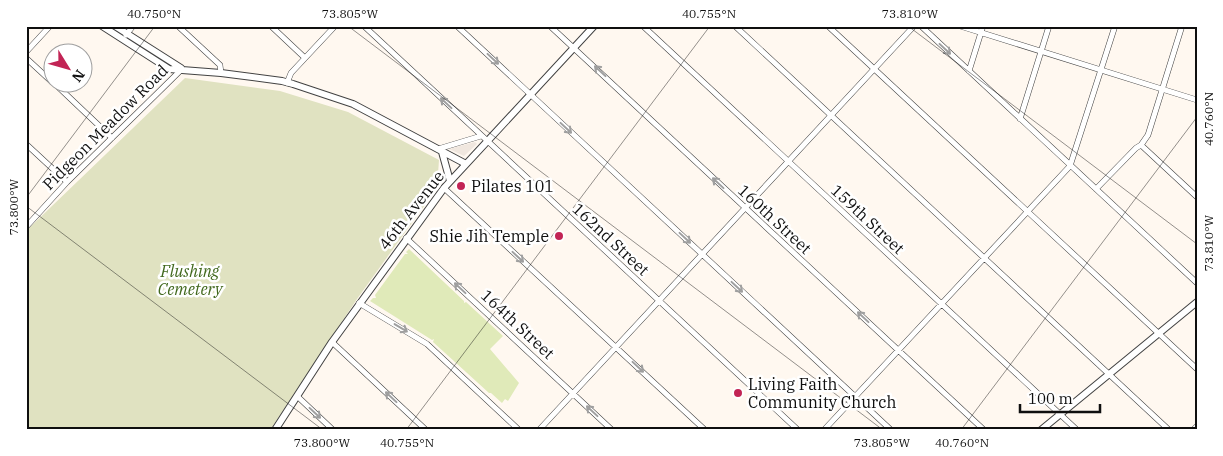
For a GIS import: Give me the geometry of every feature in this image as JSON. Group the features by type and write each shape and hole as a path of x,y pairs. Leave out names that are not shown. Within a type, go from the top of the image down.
{"street":[{"path":"26,52 50,26"},
{"path":"102,26 125,36 182,69"},
{"path":"115,26 125,36"},
{"path":"125,36 133,26"},
{"path":"178,26 220,65 221,73"},
{"path":"271,26 305,58"},
{"path":"287,82 291,74 335,26"},
{"name":"162nd Street","path":"364,26 798,430"},
{"path":"457,26 891,430"},
{"name":"160th Street","path":"550,26 984,430"},
{"name":"46th Avenue","path":"274,430 332,342 444,188 594,26"},
{"name":"159th Street","path":"643,26 1077,430"},
{"path":"735,26 1169,430"},
{"path":"828,26 1197,369"},
{"path":"539,430 914,26"},
{"path":"921,26 1197,283"},
{"path":"960,26 1197,100"},
{"path":"969,71 983,26"},
{"path":"1020,119 1049,26"},
{"path":"824,430 1070,166 1115,26"},
{"path":"1096,190 1141,145 1148,135 1182,26"},
{"path":"26,58 42,72"},
{"name":"Pidgeon Meadow Road","path":"26,227 67,182 182,69 287,82 352,104 466,164"},
{"path":"64,92 112,138"},
{"path":"450,181 440,151 481,136"},
{"path":"26,144 67,182"},
{"path":"1141,145 1197,196"},
{"path":"444,188 705,430"},
{"name":"164th Street","path":"406,238 612,430"},
{"path":"1041,430 1197,302"},
{"path":"360,303 426,344 519,430"},
{"path":"332,342 426,430"},
{"path":"297,396 333,430"},
{"path":"1193,430 1197,426"}],"green space":[{"name":"Flushing Cemetery","path":"185,78 280,91 348,112 439,160 437,188 357,299 270,430 26,430 26,231"},
{"path":"409,249 464,303 466,302 503,336 490,349 519,383 508,401 505,399 502,403 489,393 433,342 434,339 432,340 370,301 376,298 375,295 405,254 408,254 406,252"}],"shaded area":[{"path":"475,142 477,144 464,156 449,149"}],"place":[{"name":"Pilates 101","path":"461,186"},
{"name":"Shie Jih Temple","path":"559,236"},
{"name":"Living Faith Community Church","path":"738,393"}]}
